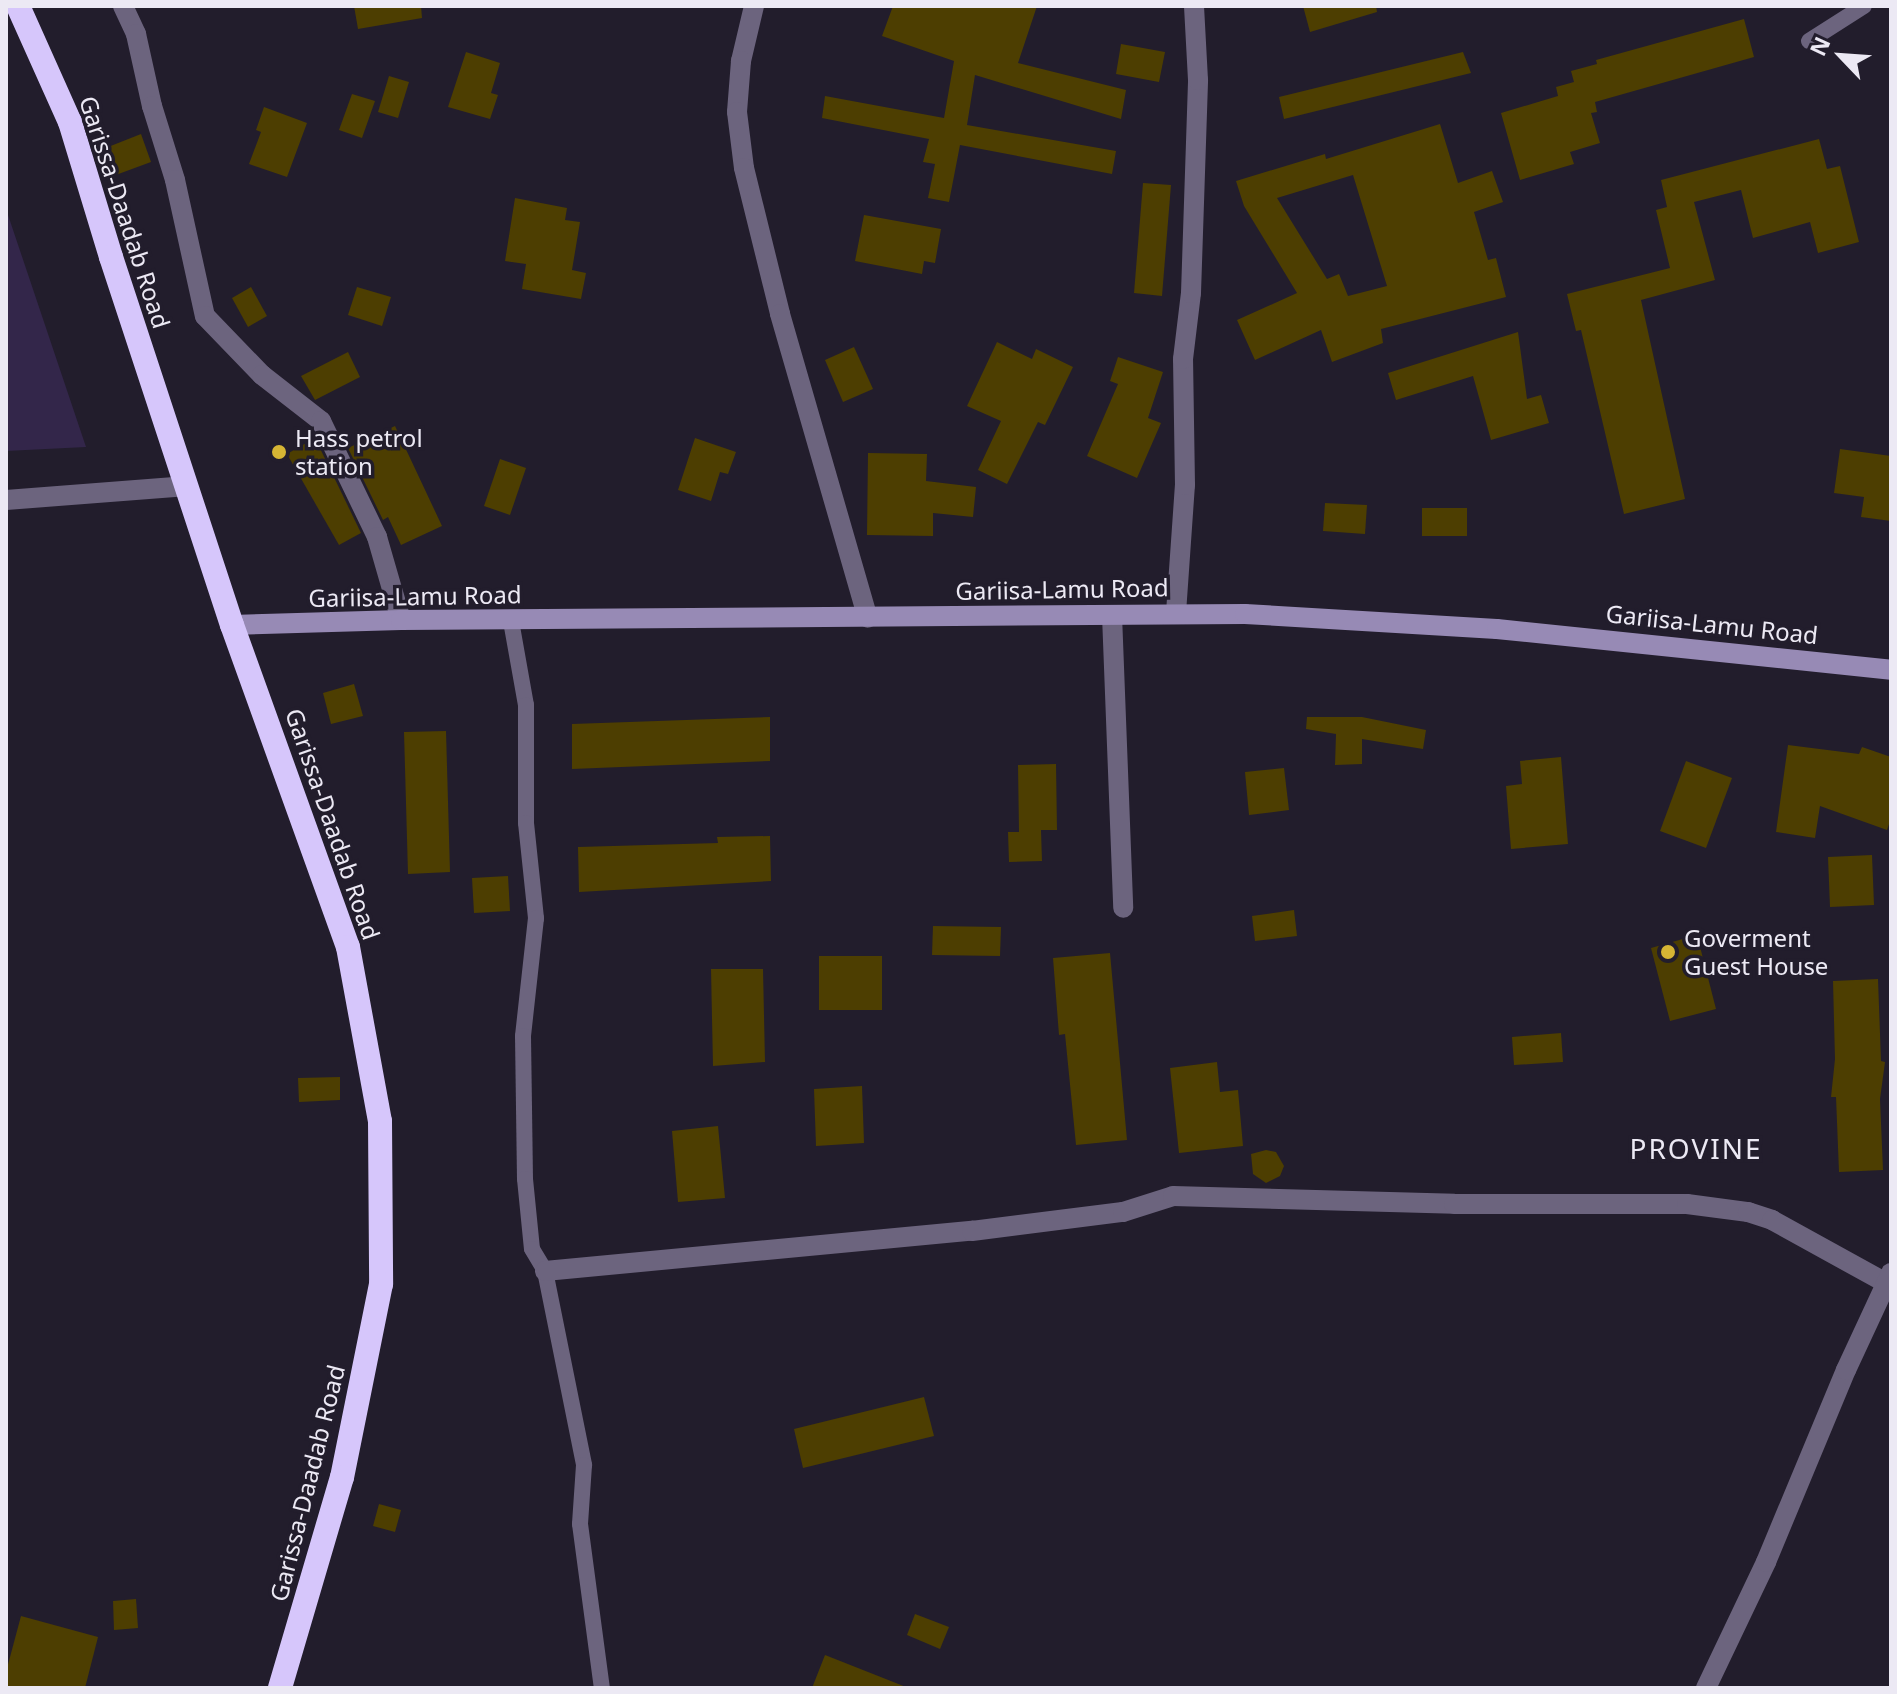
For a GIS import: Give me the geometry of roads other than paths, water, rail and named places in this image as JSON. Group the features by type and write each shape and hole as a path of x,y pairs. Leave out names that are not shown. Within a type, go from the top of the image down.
{"highway":[{"name":"Garissa-Daadab Road","path":"18,6 70,122 232,625 348,947 380,1121 381,1284 342,1477 280,1688"}],"street":[{"path":"123,6 136,34 152,106 175,180 205,316 262,375 321,421 377,537 401,620"},
{"path":"754,6 741,61 737,112 744,168 780,314 868,618"},
{"path":"1176,613 1185,485 1183,359 1191,293 1198,80 1194,6"},
{"path":"6,500 187,486"},
{"name":"Gariisa-Lamu Road","path":"232,625 401,620 1176,613 1497,629 1891,670"},
{"path":"1112,615 1123,908"},
{"path":"545,1271 972,1231 1123,1212 1173,1196 1454,1204 1687,1204 1748,1212 1772,1220 1889,1278 1766,1562 1706,1688"}],"lane":[{"path":"1809,41 1864,6"},
{"path":"511,621 526,705 526,823 536,918 523,1036 525,1179 532,1249 545,1271 584,1465 580,1524 602,1688"}],"place":[{"name":"Hass petrol station","path":"279,452"},
{"name":"Goverment Guest House","path":"1668,952"}],"district":[{"name":"PROVINE","path":"1696,1148"}]}
